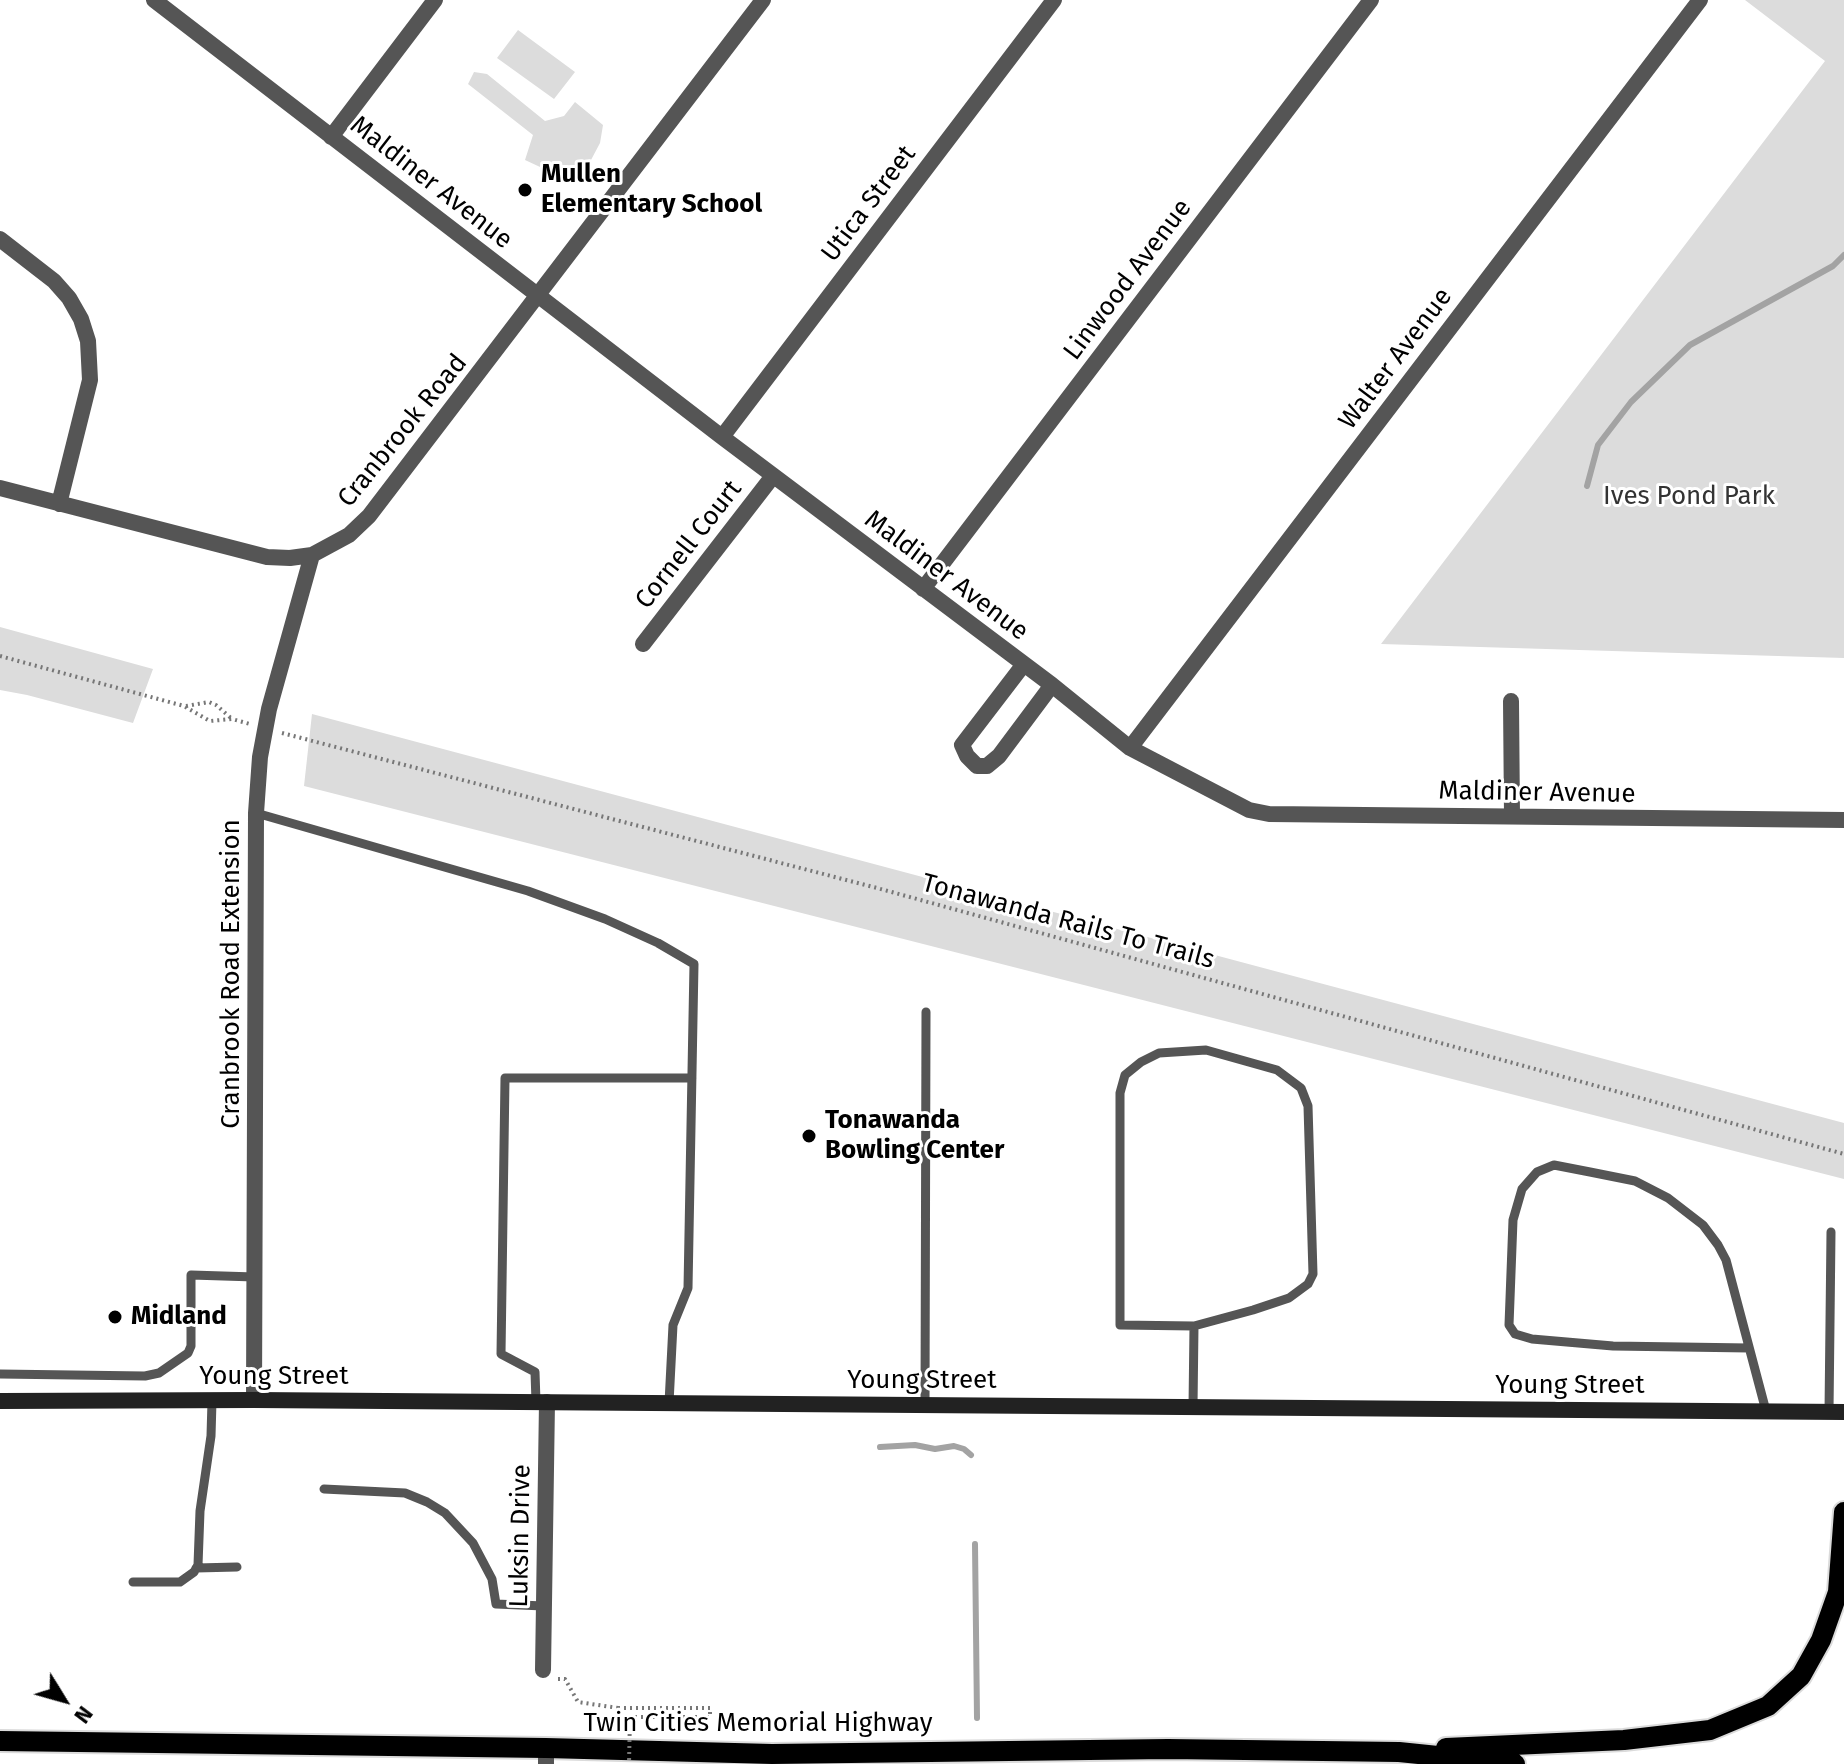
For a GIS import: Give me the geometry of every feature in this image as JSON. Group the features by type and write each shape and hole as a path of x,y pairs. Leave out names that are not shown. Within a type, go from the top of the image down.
{"main road":[{"path":"1399,1752 1486,1744 1624,1740 1710,1730 1768,1706 1801,1676 1821,1640 1838,1592 1844,1512"},
{"name":"Twin Cities Memorial Highway","path":"0,1741 546,1756 1168,1749 1399,1752 1515,1764"}],"street":[{"name":"Maldiner Avenue","path":"154,0 773,476 1052,685 1130,748 1249,810 1269,814 1844,820"},
{"path":"331,137 435,0"},
{"name":"Cranbrook Road","path":"0,488 267,557 312,555 349,535 369,516 763,0"},
{"name":"Utica Street","path":"722,437 1054,0"},
{"name":"Linwood Avenue","path":"923,589 1371,0"},
{"name":"Walter Avenue","path":"1130,748 1700,0"},
{"path":"0,239 54,281 69,298 81,319 88,341 90,380 59,504"},
{"name":"Cornell Court","path":"643,644 773,476"},
{"name":"Cranbrook Road Extension","path":"254,1400 256,813 260,757 269,709 312,555"},
{"path":"1024,664 962,745 977,766 987,766 999,756 1052,685"},
{"path":"1511,701 1512,816"},
{"name":"Young Street","path":"0,1401 254,1400 1836,1412"},
{"name":"Luksin Drive","path":"541,1402 547,1675"}],"lane":[{"path":"256,813 528,891 605,919 658,943 694,964 688,1288 673,1325 669,1403"},
{"path":"925,1405 926,1012"},
{"path":"1206,1050 1277,1070 1301,1088 1308,1106 1313,1274 1308,1284 1289,1298 1194,1326 1120,1325 1120,1093 1125,1075 1141,1062 1159,1053 1206,1050"},
{"path":"541,1402 535,1372 501,1354 505,1078 692,1078"},
{"path":"1749,1348 1613,1346 1532,1339 1515,1334 1509,1325 1513,1220 1522,1189 1537,1172 1554,1165 1635,1181 1668,1198 1703,1225 1726,1260 1766,1411"},
{"path":"1831,1232 1836,1412"},
{"path":"0,1374 145,1376 159,1373 188,1353 191,1346 191,1275 255,1277"},
{"path":"1193,1407 1194,1326"},
{"path":"133,1582 180,1582 196,1568 212,1401"},
{"path":"324,1489 405,1493 427,1502 445,1513 473,1543 486,1563 496,1604 544,1606"},
{"path":"196,1568 237,1567"}],"path":[{"path":"0,656 184,706 210,721 232,719 254,725"},
{"path":"184,706 209,702 232,719"},
{"name":"Tonawanda Rails To Trails","path":"280,732 877,888 1844,1154"},
{"path":"547,1675 565,1679 578,1702 618,1708 710,1708 710,1717 630,1717 629,1764"}],"green space":[{"name":"Ives Pond Park","path":"1745,0 1844,0 1844,658 1381,644 1825,61"},
{"path":"518,30 575,72 554,99 497,58"},
{"path":"474,72 487,74 545,121 564,116 575,102 603,125 600,143 591,160 553,173 525,160 533,135 468,84"},
{"path":"0,627 153,669 133,723 0,690"},
{"path":"312,714 1844,1123 1844,1179 304,786"}],"waterway":[{"path":"1587,486 1598,445 1631,402 1690,345 1833,266 1844,255"},
{"path":"880,1447 915,1445 935,1449 954,1446 971,1455"},
{"path":"975,1544 977,1718"}],"place":[{"name":"Mullen Elementary School","path":"525,190"},
{"name":"Tonawanda Bowling Center","path":"809,1136"},
{"name":"Midland","path":"115,1317"}]}
